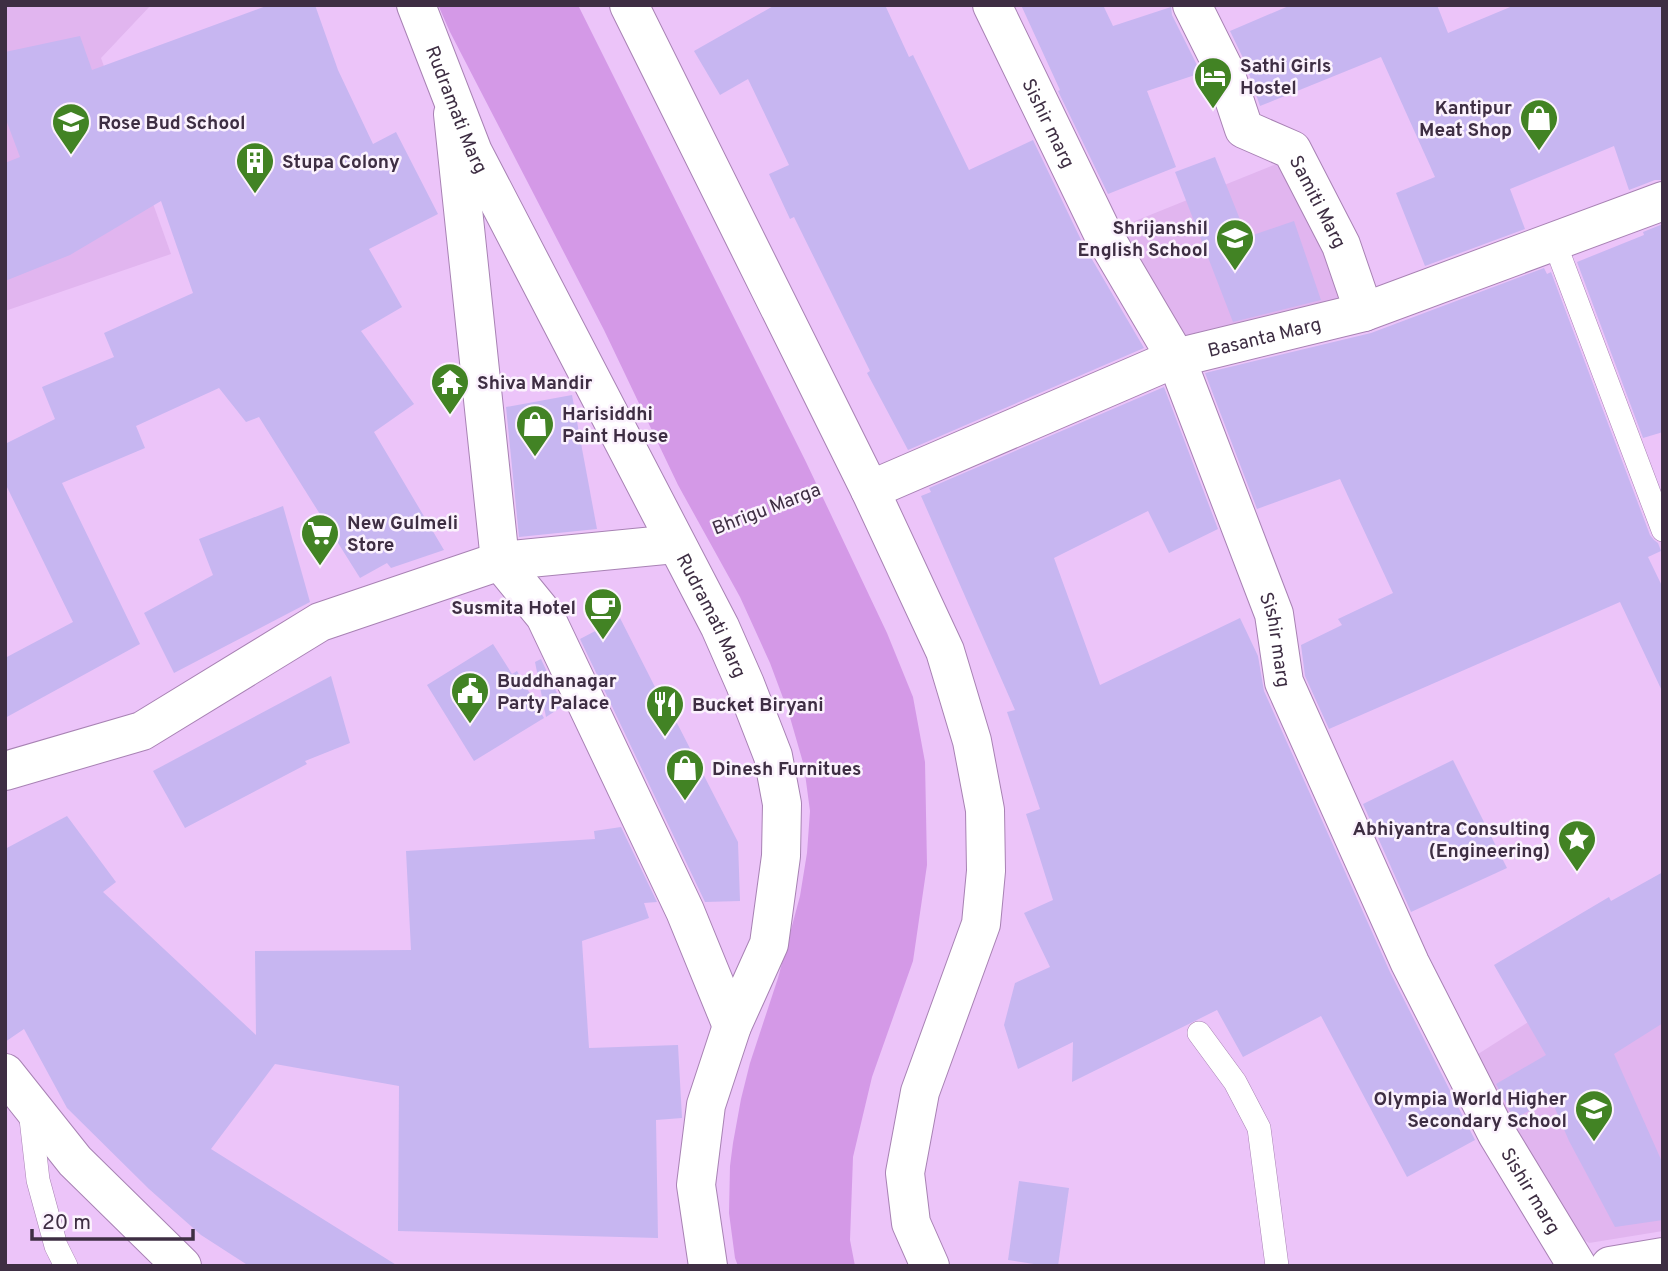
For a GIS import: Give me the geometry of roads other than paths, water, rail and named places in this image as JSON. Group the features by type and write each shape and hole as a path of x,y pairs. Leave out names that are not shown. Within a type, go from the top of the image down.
{"street":[{"name":"Rudramati Marg","path":"416,5 473,152 720,627 773,756 782,804 781,856 769,944 732,1026 706,1105 695,1185 708,1266"},
{"path":"629,5 865,481 944,651 972,741 985,810 986,871 981,924 920,1092 905,1173 911,1223 930,1266"},
{"name":"Sishir marg","path":"992,5 1103,234 1176,358 1274,614 1284,682 1410,963 1497,1134 1577,1266"},
{"name":"Samiti Marg","path":"1192,5 1224,69 1244,129 1292,150 1341,245 1364,312"},
{"path":"452,98 500,561 545,616 685,911 732,1026"},
{"name":"Basanta Marg","path":"865,481 1176,358 1364,312 1663,201"},
{"path":"5,771 142,731 320,622 500,561 675,544"},
{"path":"5,1073 75,1161 182,1266"},
{"path":"1610,1266 1663,1257"}],"lane":[{"path":"1554,241 1663,530"},
{"path":"1199,1033 1235,1082 1259,1128 1277,1266"},
{"path":"29,1104 38,1180 56,1246 66,1266"}],"place":[{"name":"Sathi Girls Hostel","path":"1213,110"},
{"name":"Kantipur Meat Shop","path":"1539,152"},
{"name":"Rose Bud School","path":"71,156"},
{"name":"Stupa Colony","path":"255,195"},
{"name":"Shrijanshil English School","path":"1235,272"},
{"name":"Shiva Mandir","path":"450,416"},
{"name":"Harisiddhi Paint House","path":"535,458"},
{"name":"New Gulmeli Store","path":"320,567"},
{"name":"Susmita Hotel","path":"603,641"},
{"name":"Buddhanagar Party Palace","path":"470,725"},
{"name":"Bucket Biryani","path":"665,738"},
{"name":"Dinesh Furnitues","path":"685,802"},
{"name":"Abhiyantra Consulting (Engineering)","path":"1577,873"},
{"name":"Olympia World Higher Secondary School","path":"1594,1143"}]}
